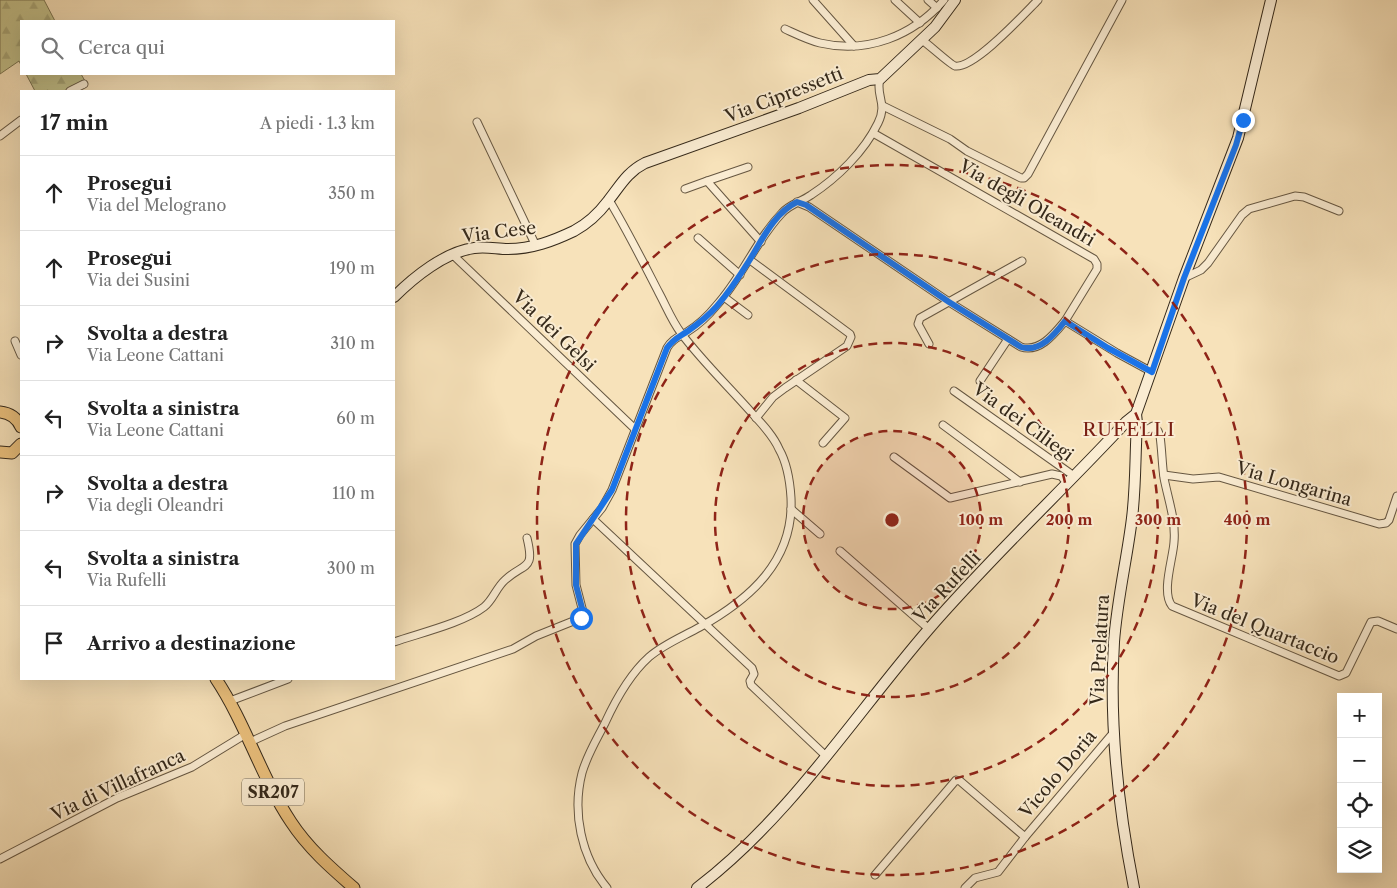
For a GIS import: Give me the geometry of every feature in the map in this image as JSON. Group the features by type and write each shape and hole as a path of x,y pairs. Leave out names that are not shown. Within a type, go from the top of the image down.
{"main road":[{"path":"1,412 14,417 20,426"},
{"name":"SR207","path":"217,680 230,701 275,796 295,828 313,850 354,888"}],"street":[{"path":"813,0 854,46"},
{"path":"895,0 920,23"},
{"path":"928,0 937,8"},
{"path":"785,29 817,42 838,46 854,46 887,40 920,23 944,0"},
{"name":"Via Cipressetti","path":"609,200 629,173 645,163 799,108 869,80 880,79 922,40 956,0"},
{"path":"922,40 949,64 960,66 995,42 1017,23 1038,0"},
{"path":"882,106 950,139 967,151 1024,178 1028,174 1122,0"},
{"name":"Via Rufelli","path":"697,888 725,865 754,837 827,757 929,629 1018,532 1136,414 1184,278 1238,138 1271,0"},
{"path":"827,757 751,685 750,681 754,674 753,670 593,519 612,490 665,353 671,342 705,317 724,297 780,214 808,197 842,170 873,133 881,116 882,106 878,88 880,79"},
{"path":"72,90 84,84"},
{"path":"0,136 20,121"},
{"path":"477,122 536,246"},
{"name":"Via degli Oleandri","path":"873,133 1096,261 1098,264 1097,269 1065,321"},
{"path":"685,189 748,167"},
{"path":"708,181 761,242"},
{"path":"1184,278 1201,270 1208,263 1242,215 1249,209 1285,198 1299,196 1339,211"},
{"path":"808,197 813,207 821,216"},
{"path":"607,888 589,861 580,826 578,794 586,763 613,706 638,669 662,648 705,624 746,596 768,574 785,539 791,509 789,480 783,456 775,442 682,334 609,200"},
{"name":"Via Cese","path":"395,296 420,274 452,255 475,248 536,246 578,229 591,219 609,200"},
{"path":"797,202 806,205 949,302 1023,348 1033,348 1047,341 1065,321 1108,348 1152,372"},
{"path":"698,238 740,275"},
{"name":"Via dei Gelsi","path":"452,255 635,429"},
{"path":"750,260 851,336 847,346 774,397 756,418"},
{"path":"929,344 919,328 918,321 921,316 1022,261"},
{"path":"724,297 748,315"},
{"path":"980,381 1008,339"},
{"path":"15,341 20,353"},
{"path":"796,380 845,418 823,443"},
{"name":"Via dei Ciliegi","path":"954,391 1070,480"},
{"name":"Via Prelatura","path":"1134,888 1122,812 1114,732 1112,684 1114,641 1121,582 1132,516 1137,431 1136,414"},
{"path":"943,425 1020,482"},
{"name":"Via del Quartaccio","path":"1137,431 1144,431 1153,426 1158,430 1162,445 1164,474 1174,526 1174,544 1168,588 1169,601 1172,606 1339,676 1346,673 1372,621 1378,621 1397,629"},
{"path":"894,457 950,498 1052,474 1070,480"},
{"name":"Via Longarina","path":"1164,474 1196,479 1217,477 1378,524 1384,524 1389,520 1397,496"},
{"path":"791,509 820,534"},
{"name":"Via di Villafranca","path":"0,859 117,798 192,767 248,738 513,649 538,634 580,619 583,612 576,585 575,548 580,535 593,519"},
{"path":"395,642 459,620 484,607 503,582 528,563 530,555 527,538"},
{"path":"840,551 929,629"},
{"path":"230,701 285,680"},
{"name":"Vicolo Doria","path":"965,888 975,878 998,872 1025,836 1114,732"},
{"name":"Vicolo Doria","path":"875,875 956,780 960,781 1025,836"}],"green space":[{"path":"0,0 44,0 54,20 20,20 20,63 19,61 0,74"},
{"path":"27,75 82,75 85,81 66,90 34,90"}],"district":[{"name":"RUFELLI","path":"1129,429"}],"route":[{"path":"581,618 583,612 576,585 576,542 606,502 612,490 658,367 667,348 676,337 690,330 718,304 767,232 780,214 788,207 797,202 806,205 949,302 1021,347 1031,348 1043,343 1065,321 1108,348 1152,372 1184,278 1236,145 1243,120"}]}
